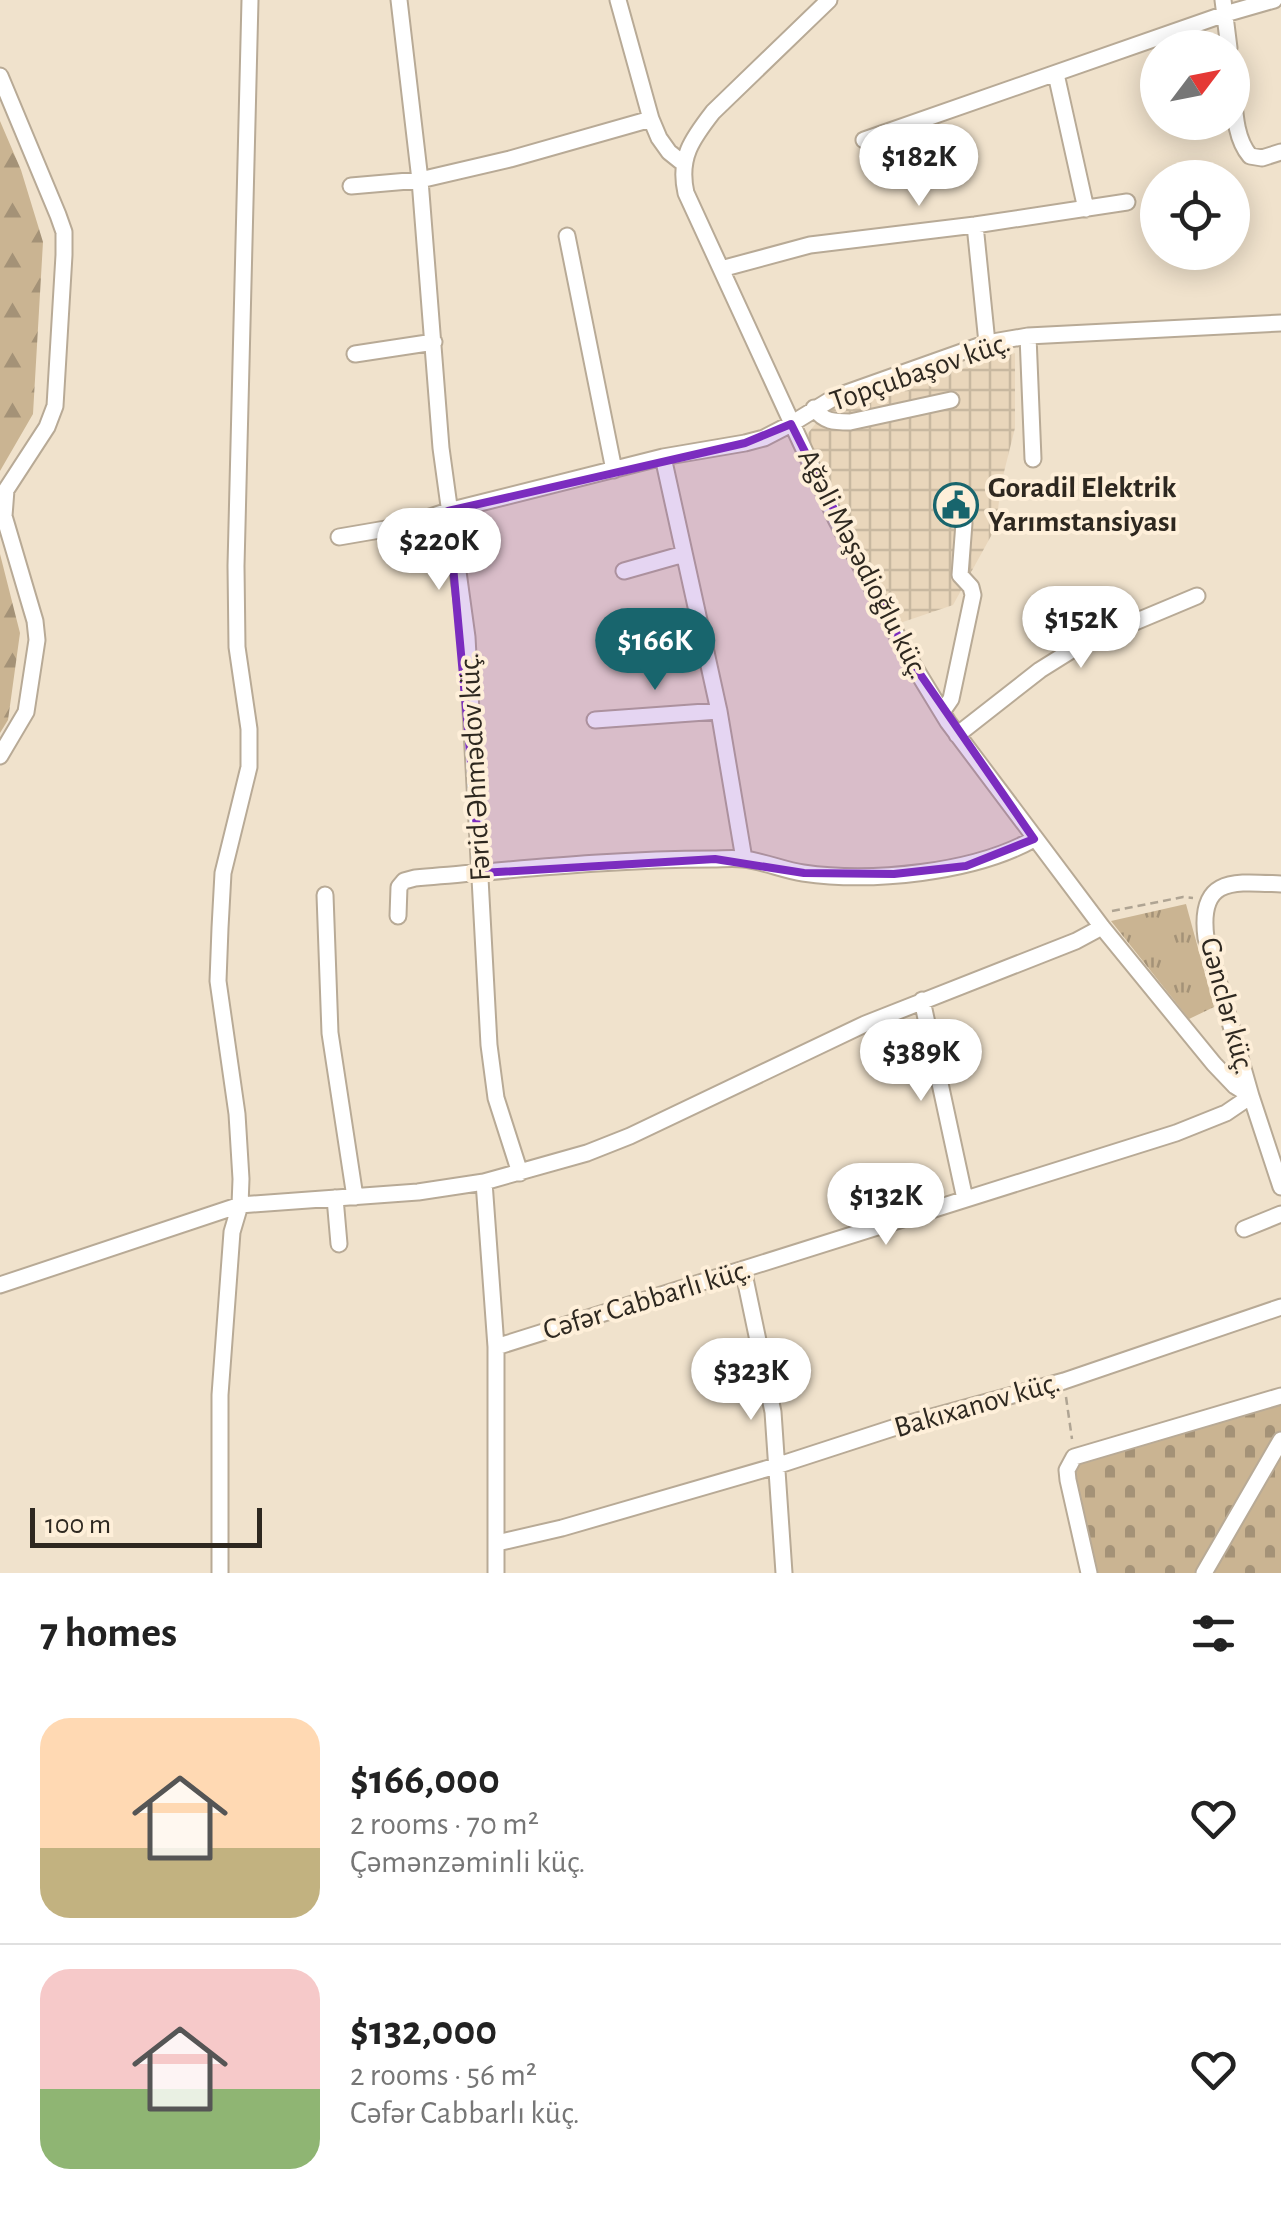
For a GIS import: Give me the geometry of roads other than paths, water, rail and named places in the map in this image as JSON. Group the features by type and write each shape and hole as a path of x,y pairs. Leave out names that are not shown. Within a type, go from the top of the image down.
{"street":[{"path":"220,1573 220,1395 232,1232 240,1205 241,1178 237,1114 218,981 223,874 249,767 249,730 237,648 236,566 250,0"},
{"name":"Fərid Əhmədov küç.","path":"399,0 420,180 448,511 467,638 491,1063 496,1098 520,1173"},
{"path":"618,0 651,119 669,152 684,164 688,148 713,112 829,0"},
{"path":"864,140 1056,74 1224,7 1274,0"},
{"path":"1056,74 1086,209"},
{"path":"0,76 58,214 64,232 64,255 55,406 6,490 4,502 4,516 36,621 37,640 26,712 0,756"},
{"path":"351,186 420,180 651,119"},
{"path":"1241,140 1250,156 1262,158 1281,152"},
{"name":"Ağəli Məşədioğlu küç.","path":"684,164 686,193 791,424 877,600 942,712 1100,924 1214,1064 1251,1096"},
{"path":"721,269 810,246 1128,202"},
{"path":"975,225 986,343"},
{"path":"567,236 614,470"},
{"name":"Topçubaşov küç.","path":"338,537 403,526 663,457 745,444 791,424 835,397 986,343 1028,336 1281,322"},
{"path":"1028,336 1034,459"},
{"path":"354,354 434,342"},
{"path":"814,408 820,418 850,422 951,400"},
{"path":"663,457 719,711 744,859"},
{"path":"942,712 950,699 974,595 960,575 964,523"},
{"path":"624,571 684,554"},
{"path":"957,735 1080,644 1198,596"},
{"path":"595,720 719,711"},
{"path":"398,916 399,887 415,878 676,859 744,859 804,873 894,874 966,866 1034,839"},
{"name":"Gənclər küç.","path":"1281,884 1227,885 1209,898 1204,918 1206,938 1251,1096 1281,1187"},
{"path":"324,894 330,1033 355,1197"},
{"path":"0,1285 240,1205 418,1192 484,1182 587,1153 865,1024 1076,940 1100,924"},
{"path":"922,1000 964,1199"},
{"name":"Cəfər Cabbarlı küç.","path":"496,1348 1176,1132 1226,1113 1251,1096"},
{"path":"484,1182 496,1348 496,1573"},
{"path":"334,1198 338,1244"},
{"path":"1244,1229 1281,1214"},
{"path":"743,1270 772,1412 784,1573"},
{"name":"Bakıxanov küç.","path":"497,1543 545,1533 899,1426 1064,1381 1281,1306"},
{"path":"1089,1573 1068,1480 1067,1470 1074,1457 1281,1396"},
{"path":"1204,1573 1281,1440"}],"place":[{"name":"Goradil Elektrik Yarımstansiyası","path":"956,505"}]}
